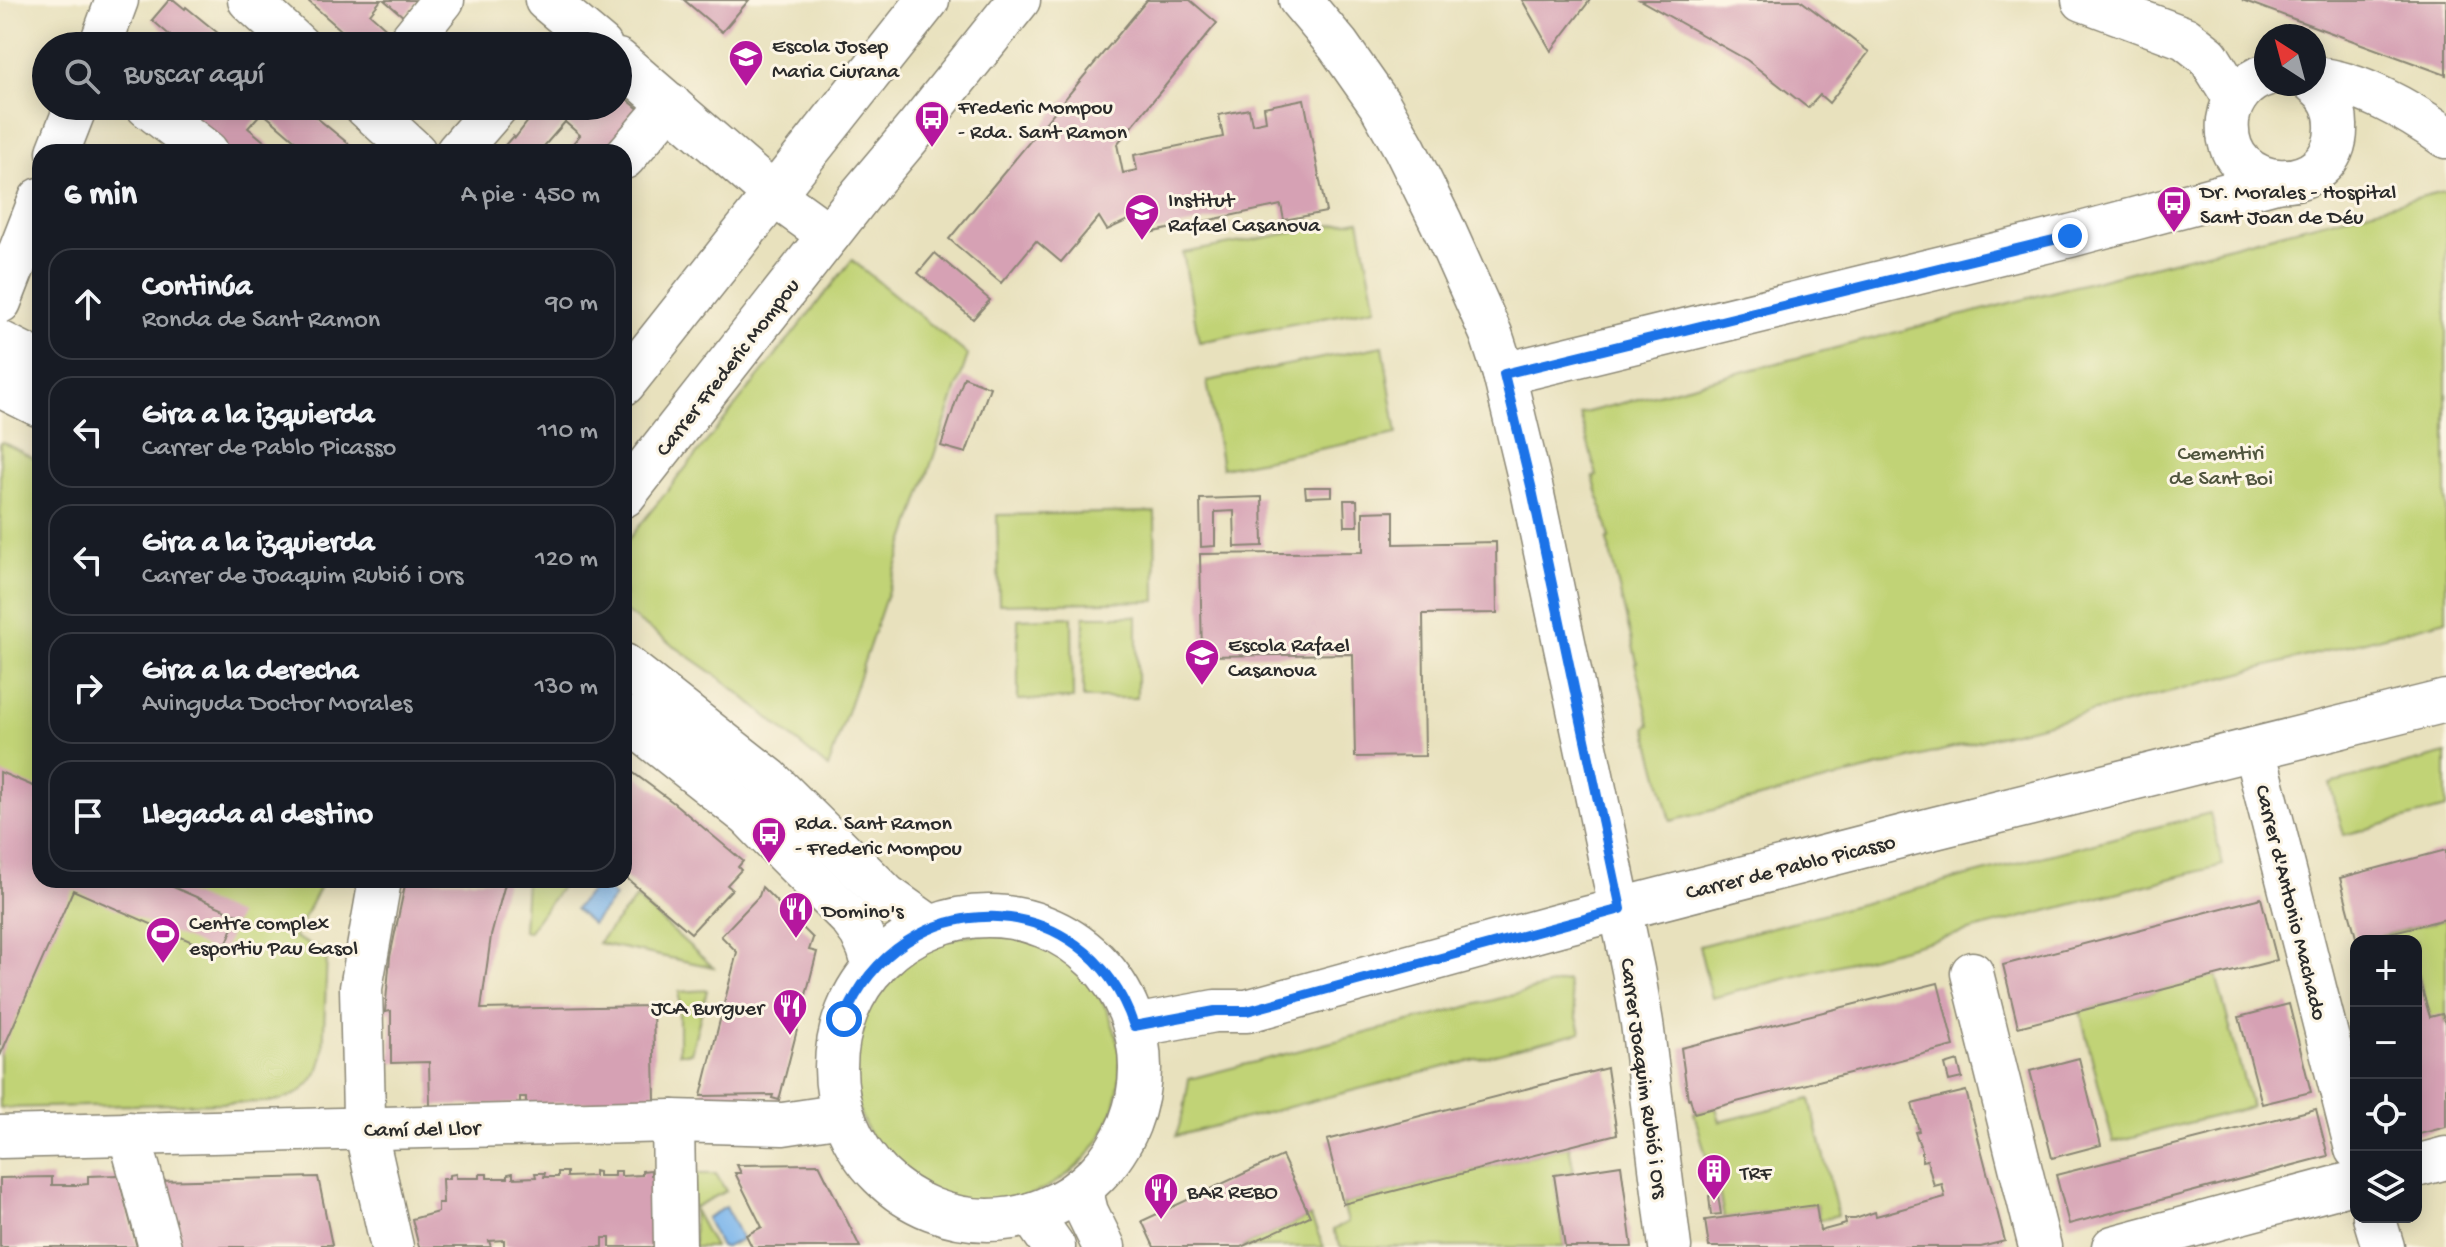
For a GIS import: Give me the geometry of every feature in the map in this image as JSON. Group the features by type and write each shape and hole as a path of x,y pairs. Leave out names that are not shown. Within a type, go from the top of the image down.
{"street":[{"path":"105,32 117,0"},
{"path":"249,0 284,32"},
{"path":"417,32 443,0"},
{"path":"632,374 928,0"},
{"name":"Carrer Frederic Mompou","path":"632,486 1019,0"},
{"name":"Carrer Joaquim Rubió i Ors","path":"1300,0 1338,45 1380,105 1405,149 1465,271 1504,374 1532,490 1621,909 1642,1023 1670,1247"},
{"path":"2083,0 2185,38 2251,87 2229,116 2228,134 2233,151 2244,166 2258,176 2276,181"},
{"path":"2185,38 2210,37 2239,46 2254,55"},
{"path":"632,72 775,196 829,235"},
{"path":"2326,79 2384,100 2424,121 2446,137"},
{"path":"1504,374 2070,236 2276,181 2293,180 2309,174 2322,164 2332,150 2336,116 2326,95"},
{"path":"632,149 670,104"},
{"path":"61,144 71,120"},
{"path":"165,120 197,144"},
{"path":"378,120 401,144"},
{"path":"464,144 485,120"},
{"path":"0,302 32,220"},
{"path":"0,342 32,358"},
{"path":"0,386 32,402"},
{"path":"632,671 769,779 886,895 931,927"},
{"name":"Carrer de Pablo Picasso","path":"1134,1026 1215,1011 1247,1011 1621,909 2446,701"},
{"path":"632,723 749,816 850,918 861,933 874,968"},
{"name":"Carrer d'Antonio Machado","path":"2254,749 2350,1125"},
{"path":"379,888 361,988 365,1128 392,1247"},
{"path":"975,917 1005,917 1061,935 1086,952 1106,973 1123,998 1134,1026 1140,1062 1132,1115 1117,1148 1106,1163 1081,1188 1057,1204 1043,1231 967,1219 936,1211 907,1197 882,1177 861,1153 843,1115 836,1076 839,1037 852,1000 874,968 900,944 931,927 975,917"},
{"path":"1972,973 2040,1247"},
{"name":"Camí del Llor","path":"0,1137 673,1121 783,1124 843,1115"},
{"path":"673,1121 675,1247"},
{"path":"129,1133 160,1247"},
{"path":"2422,1164 2446,1158"},
{"path":"2113,1247 2350,1184"},
{"path":"1081,1188 1087,1212 1104,1247"},
{"path":"2376,1223 2383,1247"}],"green space":[{"name":"Cementiri de Sant Boi","path":"2443,191 2446,193 2446,620 1671,821 1646,727 1650,725 1637,662 1607,540 1610,538 1593,477 1597,476 1580,414"},
{"path":"1359,220 1376,308 1199,342 1183,253"},
{"path":"852,260 968,355 828,768 727,683 632,617 632,535"},
{"path":"1383,346 1397,434 1222,468 1207,381"},
{"name":"Centre complex esportiu Pau Gasol","path":"0,443 32,457 32,888 319,888 294,937 327,953 323,1056 316,1075 297,1094 268,1102 0,1108"},
{"path":"1155,512 1156,601 999,604 997,515"},
{"path":"1084,616 1137,616 1137,698 1083,698"},
{"path":"1072,617 1073,699 1018,700 1018,619"},
{"path":"2446,754 2446,808 2344,835 2330,784"},
{"path":"2210,813 2223,865 1712,998 1699,946"},
{"path":"526,888 560,888 528,932 523,931"},
{"path":"636,898 713,967 598,943"},
{"path":"2446,919 2446,1023 2430,1017 2422,988 2422,935 2385,935"},
{"path":"986,934 1037,944 1081,973 1110,1017 1120,1068 1110,1119 1081,1163 1037,1192 986,1202 935,1192 891,1163 862,1119 852,1068 862,1017 891,973 935,944"},
{"path":"2216,975 2251,1107 2113,1142 2080,1011"},
{"path":"1567,981 1581,1032 1176,1136 1189,1079"},
{"path":"707,990 691,1053 679,1053 679,992"},
{"path":"1810,1099 1838,1215 1819,1220 1816,1205 1724,1218 1715,1169 1710,1170 1694,1113 1716,1107 1720,1122"},
{"path":"1569,1146 1574,1172 1554,1175 1565,1247 1341,1247 1333,1230 1348,1222 1343,1204"},
{"path":"692,1174 716,1174 726,1191 693,1208 714,1247 694,1247"},
{"path":"1310,1216 1324,1247 1241,1247"}],"water":[{"path":"593,888 605,888 615,897 592,924 575,909"},
{"path":"726,1207 742,1239 721,1247 706,1218"}],"building":[{"path":"169,0 174,0 217,32 166,32 152,20"},
{"path":"307,0 381,0 370,14 390,32 343,32"},
{"path":"384,0 418,0 404,17"},
{"path":"684,0 749,0 722,32"},
{"path":"1147,0 1190,0 1217,23 1117,144 1123,173 1137,170 1134,155 1223,137 1219,115 1249,109 1252,124 1266,121 1264,107 1304,99 1326,212 1284,220 1281,205 1149,233 1146,217 1126,221 1107,230 1099,217 1061,262 1036,241 1001,283 949,239"},
{"path":"1522,0 1590,0 1551,51"},
{"path":"1640,0 1800,0 1869,52 1829,103 1820,95 1808,108 1747,60"},
{"path":"2242,0 2446,0 2446,75 2326,31 2326,24 2307,24"},
{"path":"632,104 641,111 615,144 573,144 580,135 565,122 546,144 506,144 513,136 515,138 529,120 632,120"},
{"path":"193,120 255,120 248,128 267,144 220,144"},
{"path":"271,120 320,120 349,144 299,144"},
{"path":"935,253 990,300 973,319 918,273"},
{"path":"964,377 990,387 966,453 941,446"},
{"path":"1305,487 1332,487 1332,496 1306,497"},
{"path":"1262,497 1263,546 1235,547 1234,511 1215,512 1215,546 1201,547 1200,499"},
{"path":"1344,500 1357,500 1358,526 1345,526"},
{"path":"1394,511 1394,544 1496,542 1497,613 1423,614 1425,756 1355,757 1353,654 1202,656 1200,554 1363,552 1363,512"},
{"path":"0,772 32,786 32,888 176,888 238,915 222,955 73,890 0,1056"},
{"path":"632,772 743,861 738,867 741,870 727,885 732,889 691,933 632,883"},
{"path":"2446,850 2446,919 2381,935 2355,935 2340,878"},
{"path":"762,887 813,938 809,950 817,952 779,1100 772,1098 773,1095 701,1096 737,952 721,936 759,896"},
{"path":"404,888 504,888 491,936 481,1009 653,1006 655,1101 526,1104 526,1097 520,1097 520,1104 430,1106 429,1062 391,1063 391,1011 385,1012 390,957"},
{"path":"2261,898 2277,960 2018,1027 2003,965"},
{"path":"1938,983 1954,1046 1694,1113 1688,1099 1681,1048"},
{"path":"2422,989 2430,1017 2442,1014 2446,1023 2446,1127 2422,1133"},
{"path":"2289,1004 2311,1092 2262,1104 2239,1017"},
{"path":"2079,1058 2101,1145 2052,1158 2030,1071"},
{"path":"1958,1061 1962,1078 1949,1081 1945,1065"},
{"path":"1607,1068 1617,1134 1343,1204 1327,1140"},
{"path":"1966,1091 2005,1241 1981,1247 1709,1247 1705,1220 1816,1205 1820,1231 1846,1224 1845,1219 1875,1212 1876,1216 1945,1197 1942,1184 1934,1186 1927,1160 1922,1161 1912,1104"},
{"path":"2316,1109 2328,1156 2069,1224 2056,1175"},
{"path":"1282,1156 1310,1216 1241,1247 1154,1247 1142,1221"},
{"path":"819,1164 860,1247 752,1247 746,1235 762,1227 735,1173 741,1173 737,1165"},
{"path":"1621,1165 1632,1247 1565,1247 1554,1175"},
{"path":"651,1170 651,1175 657,1175 658,1237 654,1237 654,1247 610,1247 610,1238 603,1238 603,1247 504,1247 504,1240 489,1241 491,1247 419,1247 412,1219 438,1212 438,1203 443,1203 442,1179 449,1179 449,1175 480,1178 480,1174 487,1174 487,1178 508,1178 508,1174 513,1173 513,1178 536,1177 535,1173 545,1173 544,1177 558,1177 558,1172 567,1172 567,1177 594,1176 594,1171 598,1172 598,1176 614,1176 614,1171 621,1171 621,1176 642,1175 642,1171"},
{"path":"118,1175 137,1247 0,1247 0,1178 52,1177 52,1185 77,1185 88,1184 88,1176"},
{"path":"318,1177 332,1245 322,1247 174,1247 157,1181"},
{"name":"TRF","path":"1718,1195 1721,1214 1711,1215 1709,1196"}],"place":[{"name":"Escola Josep Maria Ciurana","path":"746,88"},
{"name":"Frederic Mompou - Rda. Sant Ramon","path":"932,149"},
{"name":"Dr. Morales - Hospital Sant Joan de Déu","path":"2174,234"},
{"name":"Institut Rafael Casanova","path":"1142,242"},
{"name":"Escola Rafael Casanova","path":"1202,687"},
{"name":"Rda. Sant Ramon - Frederic Mompou","path":"769,865"},
{"name":"Domino's","path":"796,940"},
{"name":"Centre complex esportiu Pau Gasol","path":"163,965"},
{"name":"JCA Burguer","path":"790,1037"},
{"name":"TRF","path":"1714,1202"},
{"name":"BAR REBO","path":"1161,1221"}],"route":[{"path":"844,1019 862,984 900,944 931,927 975,917 1019,920 1048,929 1074,943 1097,962 1115,985 1134,1026 1215,1011 1247,1011 1621,909 1532,490 1504,374 2070,236"}]}
